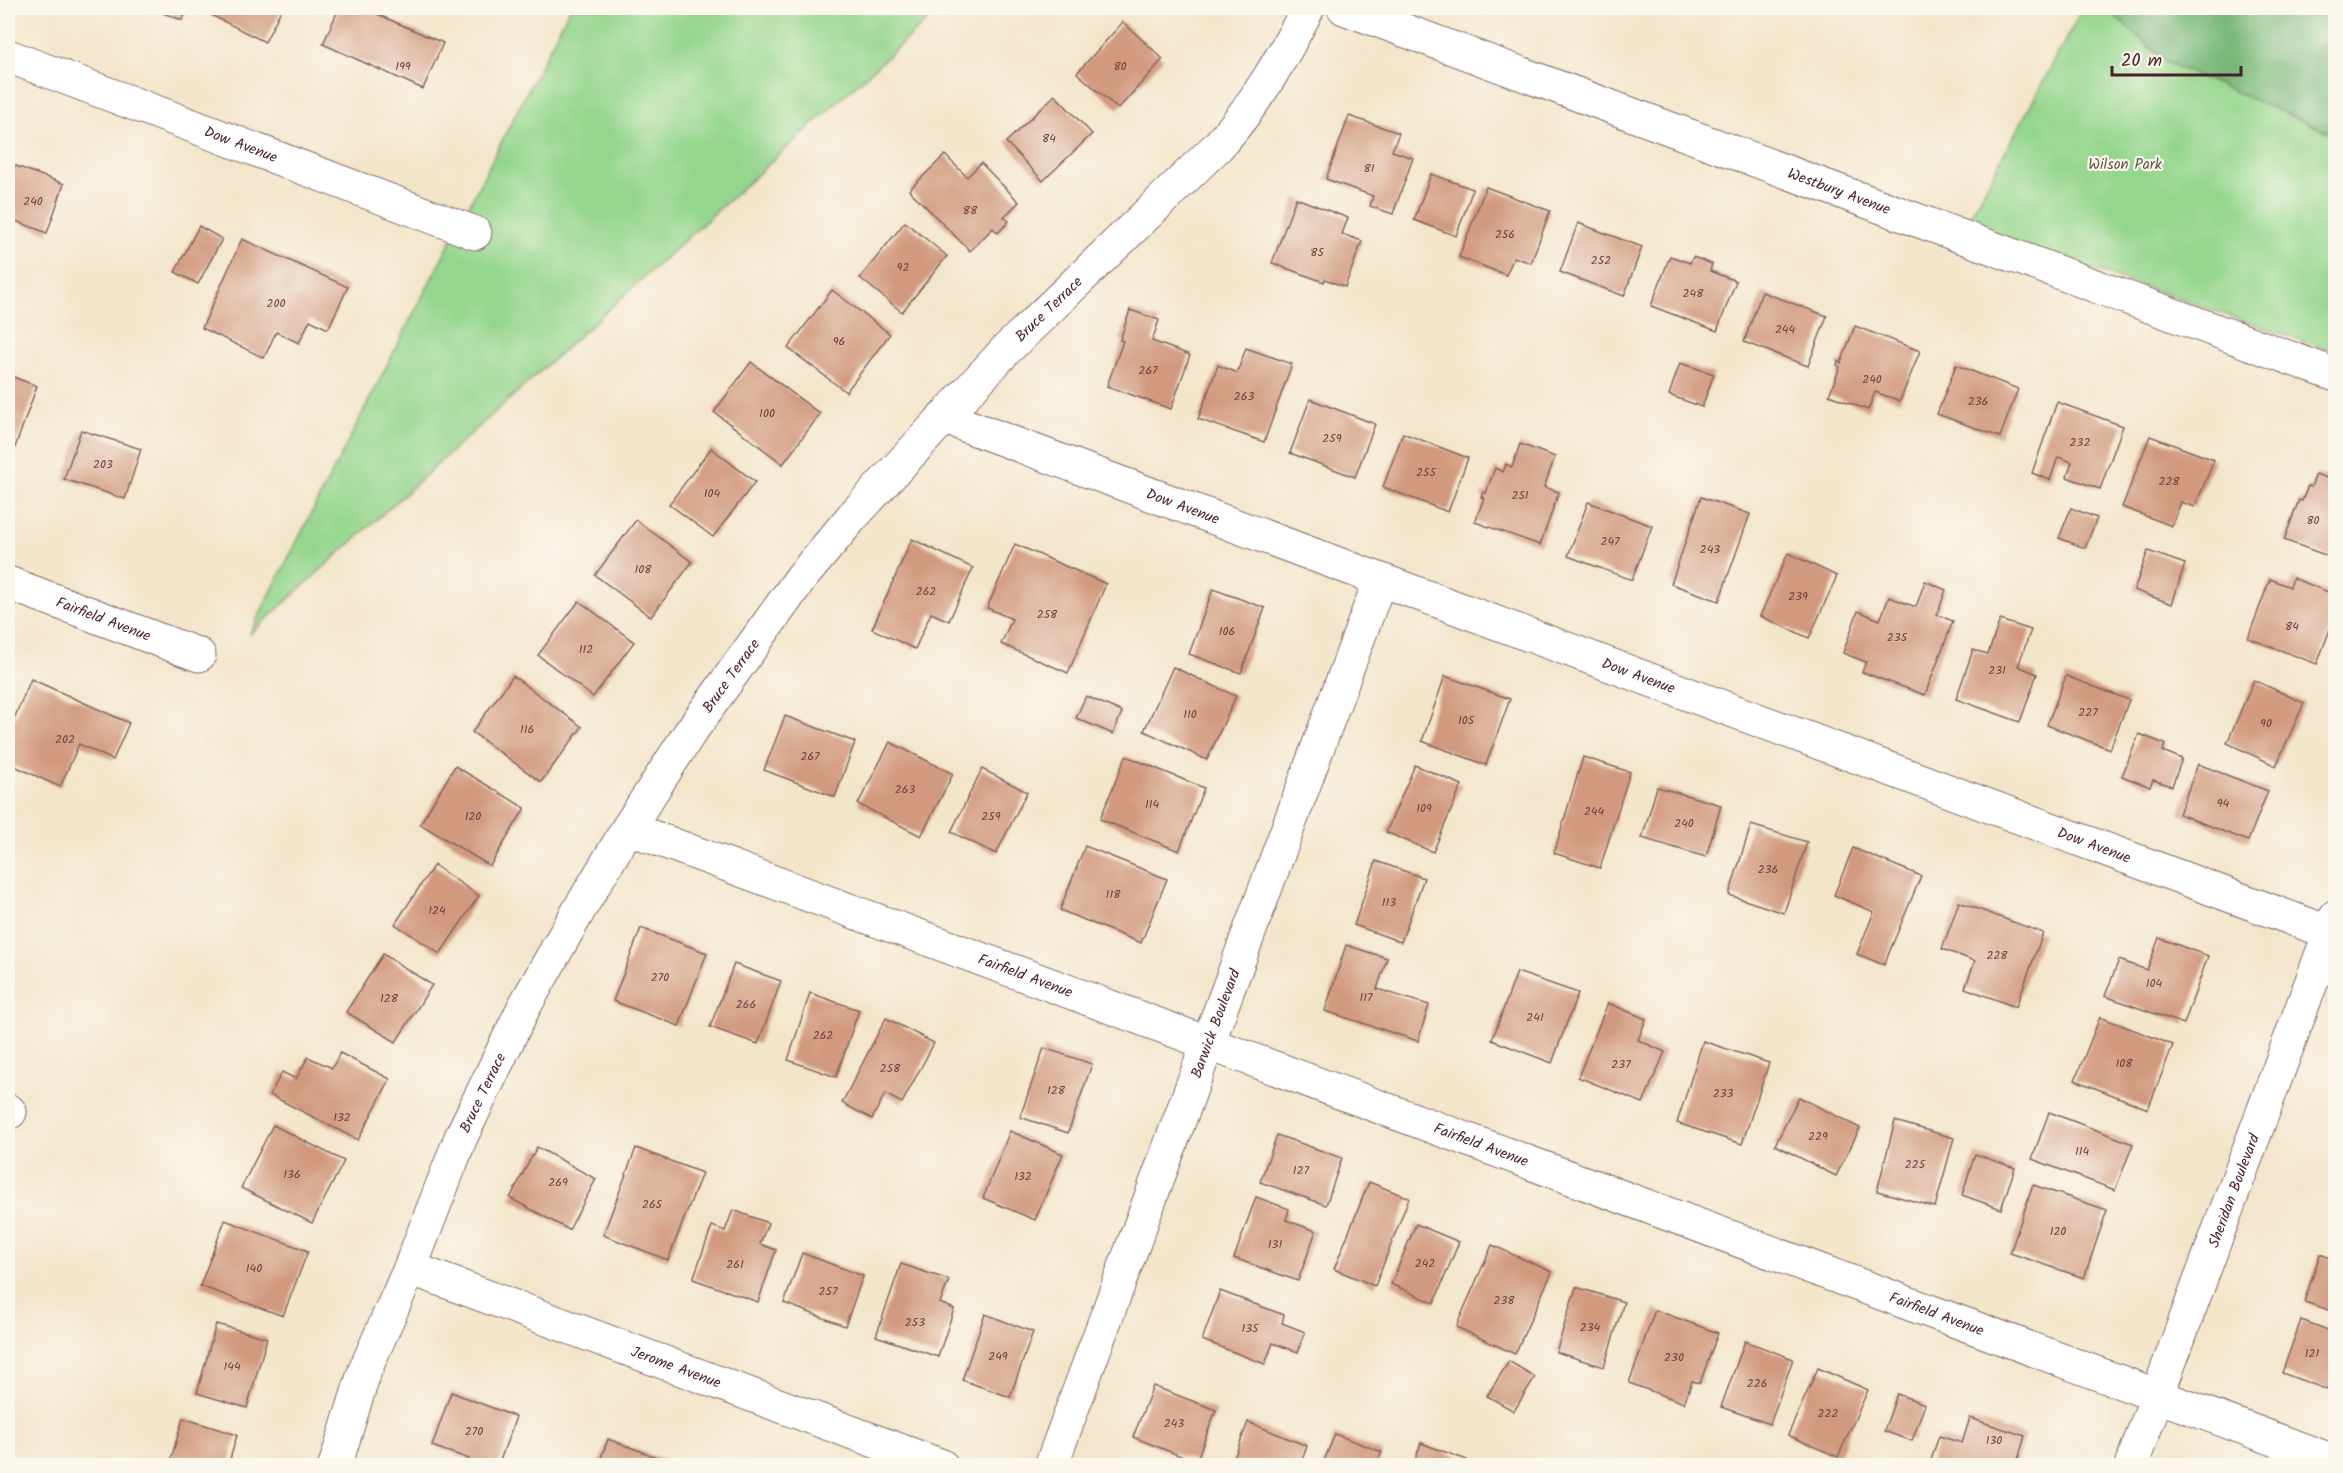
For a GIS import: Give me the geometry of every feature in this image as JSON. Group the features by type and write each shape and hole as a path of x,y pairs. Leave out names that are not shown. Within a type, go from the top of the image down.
{"street":[{"name":"Bruce Terrace","path":"335,1466 365,1370 410,1268 461,1137 515,1027 579,910 628,828 702,716 801,578 852,517 943,417 1065,291 1218,146 1260,94 1280,63 1308,8"},
{"name":"Westbury Avenue","path":"1344,8 2336,375"},
{"name":"Dow Avenue","path":"8,56 475,233"},
{"name":"Dow Avenue","path":"943,417 1380,580 2333,928"},
{"name":"Barwick Boulevard","path":"1051,1466 1380,580"},
{"name":"Fairfield Avenue","path":"8,583 199,655"},
{"name":"Fairfield Avenue","path":"628,828 2336,1462"},
{"name":"Sheridan Boulevard","path":"2131,1466 2333,928"},
{"name":"Jerome Avenue","path":"410,1268 942,1466"}],"green space":[{"path":"570,8 941,8 249,635"},
{"name":"Wilson Park","path":"2083,8 2106,8 2166,62 2335,135 2335,352 1965,226"},
{"path":"2106,8 2335,8 2335,135 2166,62"}],"building":[{"path":"150,8 189,8 182,20"},
{"path":"210,8 282,8 265,42 207,13"},
{"path":"339,8 363,8 443,43 423,89 323,44"},
{"path":"1123,22 1163,59 1118,109 1077,73"},
{"path":"1055,95 1092,134 1043,181 1006,142"},
{"path":"1349,116 1399,133 1392,151 1413,158 1393,214 1370,206 1373,196 1326,179"},
{"path":"945,155 967,177 981,163 1019,202 1004,217 1009,221 998,233 993,228 970,251 909,190"},
{"path":"8,163 64,184 47,233 8,218"},
{"path":"1431,174 1473,189 1456,236 1414,220"},
{"path":"1486,187 1550,211 1531,263 1514,257 1506,275 1459,257"},
{"path":"1296,198 1348,218 1342,234 1362,241 1345,287 1325,279 1324,282 1272,263"},
{"path":"905,222 947,256 902,312 860,278"},
{"path":"1578,223 1642,247 1624,296 1560,272"},
{"path":"199,226 222,239 198,284 175,272"},
{"path":"242,239 348,287 328,329 310,320 299,343 276,332 264,358 202,328"},
{"path":"1670,256 1690,263 1693,257 1712,264 1710,271 1736,281 1717,331 1651,306"},
{"path":"832,290 890,334 846,392 788,348"},
{"path":"1762,292 1827,316 1808,366 1744,342"},
{"path":"1130,310 1159,320 1152,341 1190,355 1171,409 1107,386 1123,341 1120,340"},
{"path":"1855,326 1920,351 1900,401 1875,392 1868,410 1829,395 1840,367 1837,365 1838,361 1841,363"},
{"path":"1246,348 1292,364 1264,442 1198,419 1218,365 1237,373"},
{"path":"751,362 820,414 783,464 714,412"},
{"path":"1680,363 1714,374 1702,407 1669,395"},
{"path":"1956,365 2018,389 2000,437 1937,414"},
{"path":"8,375 37,386 8,467"},
{"path":"1310,399 1375,424 1355,477 1290,453"},
{"path":"2057,402 2123,426 2100,489 2067,477 2072,462 2058,457 2050,480 2032,473"},
{"path":"81,430 141,449 125,499 64,479"},
{"path":"1403,433 1468,458 1448,512 1383,487"},
{"path":"2150,436 2214,460 2195,507 2181,502 2172,526 2122,507"},
{"path":"1520,444 1555,457 1544,487 1559,492 1540,545 1475,522 1484,498 1481,497 1483,492 1486,493 1495,468 1503,472 1506,464 1512,467"},
{"path":"711,448 755,482 713,537 669,504"},
{"path":"2316,474 2336,481 2336,559 2284,540 2299,500 2302,501"},
{"path":"1701,497 1750,514 1719,601 1671,584"},
{"path":"1588,502 1652,526 1632,580 1568,556"},
{"path":"2071,508 2097,518 2085,548 2059,538"},
{"path":"636,520 692,562 651,617 595,575"},
{"path":"912,539 973,568 949,621 931,613 915,649 872,629"},
{"path":"1015,544 1106,584 1068,673 1001,644 1012,619 987,608"},
{"path":"2148,551 2185,564 2172,604 2134,590"},
{"path":"1788,553 1837,576 1809,638 1760,616"},
{"path":"2293,578 2336,595 2336,613 2317,664 2248,638 2270,579 2290,587"},
{"path":"1925,581 1946,590 1937,615 1953,621 1925,695 1862,672 1866,662 1843,653 1858,611 1880,620 1889,597 1916,607"},
{"path":"1213,589 1265,608 1241,673 1189,654"},
{"path":"579,601 634,642 593,697 538,655"},
{"path":"2000,620 2031,630 2018,666 2037,674 2020,722 1956,699 1973,650 1988,654"},
{"path":"1173,667 1236,696 1207,760 1144,731"},
{"path":"513,676 582,727 541,782 472,732"},
{"path":"1445,676 1510,699 1486,765 1422,741"},
{"path":"2066,676 2129,700 2110,749 2047,725"},
{"path":"31,679 129,723 113,760 79,744 60,787 8,763 8,733"},
{"path":"2254,680 2304,703 2276,766 2227,743"},
{"path":"1086,696 1122,712 1113,734 1076,718"},
{"path":"785,716 855,742 835,797 764,770"},
{"path":"2139,734 2165,744 2163,751 2182,759 2172,786 2153,780 2150,787 2122,776"},
{"path":"890,742 953,774 921,836 858,804"},
{"path":"1126,756 1204,788 1179,851 1100,819"},
{"path":"1583,757 1630,772 1600,868 1554,853"},
{"path":"2198,764 2268,791 2248,841 2179,814"},
{"path":"1415,765 1462,785 1433,852 1386,832"},
{"path":"455,766 525,808 490,866 420,824"},
{"path":"982,769 1027,792 996,854 951,832"},
{"path":"1657,787 1721,805 1706,857 1642,838"},
{"path":"1751,825 1807,842 1784,913 1729,895"},
{"path":"1085,846 1167,879 1141,943 1060,910"},
{"path":"1853,848 1921,876 1884,965 1857,954 1874,912 1834,895"},
{"path":"1376,861 1424,878 1401,942 1354,925"},
{"path":"434,865 479,896 440,954 395,924"},
{"path":"1959,902 2043,933 2016,1007 1965,988 1975,961 1942,949"},
{"path":"641,928 707,953 679,1026 613,1001"},
{"path":"2159,938 2208,956 2184,1024 2105,996 2119,960 2147,970"},
{"path":"1346,945 1387,958 1377,989 1429,1005 1418,1041 1325,1011"},
{"path":"383,954 432,985 396,1042 346,1012"},
{"path":"734,964 781,981 758,1044 710,1027"},
{"path":"1517,972 1578,993 1552,1063 1492,1040"},
{"path":"810,993 859,1010 836,1077 788,1060"},
{"path":"1608,1003 1646,1019 1638,1040 1665,1052 1643,1103 1578,1077"},
{"path":"2100,1017 2173,1045 2148,1109 2075,1080"},
{"path":"886,1018 934,1043 902,1103 885,1094 872,1119 842,1103"},
{"path":"1703,1041 1769,1063 1742,1144 1677,1123"},
{"path":"1044,1048 1092,1064 1068,1133 1020,1117"},
{"path":"340,1053 390,1079 358,1140 270,1095 282,1072 296,1079 308,1057 332,1068"},
{"path":"1799,1097 1860,1128 1836,1176 1775,1145"},
{"path":"2049,1112 2133,1144 2115,1190 2032,1159"},
{"path":"1895,1121 1954,1138 1935,1207 1877,1191"},
{"path":"273,1125 344,1161 312,1223 241,1188"},
{"path":"1010,1131 1063,1154 1035,1220 983,1198"},
{"path":"1277,1135 1342,1158 1326,1205 1260,1182"},
{"path":"537,1147 596,1179 569,1230 510,1198"},
{"path":"636,1148 702,1173 668,1260 603,1235"},
{"path":"1975,1154 2015,1168 2001,1209 1962,1195"},
{"path":"1369,1182 1409,1198 1375,1286 1334,1269"},
{"path":"2033,1185 2107,1210 2084,1278 2010,1253"},
{"path":"1256,1197 1289,1209 1286,1220 1316,1231 1298,1281 1234,1258"},
{"path":"733,1210 768,1223 760,1244 776,1250 758,1302 693,1279 712,1226 725,1231"},
{"path":"225,1220 308,1251 283,1316 200,1286"},
{"path":"1416,1224 1459,1242 1434,1303 1391,1284"},
{"path":"1492,1245 1552,1272 1515,1354 1456,1327"},
{"path":"802,1253 863,1276 845,1326 784,1303"},
{"path":"2320,1254 2336,1260 2336,1312 2304,1302"},
{"path":"901,1264 949,1280 940,1303 954,1309 938,1357 876,1336"},
{"path":"1576,1287 1624,1302 1604,1367 1556,1352"},
{"path":"1220,1291 1284,1315 1282,1323 1305,1332 1298,1352 1273,1343 1265,1364 1202,1340"},
{"path":"1655,1310 1718,1333 1700,1383 1692,1381 1684,1403 1629,1383"},
{"path":"985,1314 1033,1332 1010,1397 962,1380"},
{"path":"2301,1320 2336,1333 2336,1393 2282,1373"},
{"path":"216,1324 267,1338 247,1408 197,1393"},
{"path":"1745,1341 1793,1359 1770,1424 1721,1407"},
{"path":"1509,1361 1535,1377 1514,1411 1487,1396"},
{"path":"1818,1368 1868,1390 1838,1457 1788,1435"},
{"path":"1153,1386 1216,1410 1196,1462 1133,1437"},
{"path":"451,1392 516,1417 498,1466 467,1466 469,1459 432,1446"},
{"path":"1897,1394 1925,1404 1912,1441 1884,1431"},
{"path":"183,1418 237,1435 228,1466 169,1466"},
{"path":"1970,1418 2025,1436 2016,1466 1929,1466 1939,1436 1962,1443"},
{"path":"1248,1422 1307,1446 1300,1466 1231,1466"},
{"path":"1335,1434 1382,1452 1376,1466 1322,1466"},
{"path":"608,1439 678,1465 678,1466 598,1466"},
{"path":"1421,1443 1467,1460 1465,1466 1413,1466"}]}
